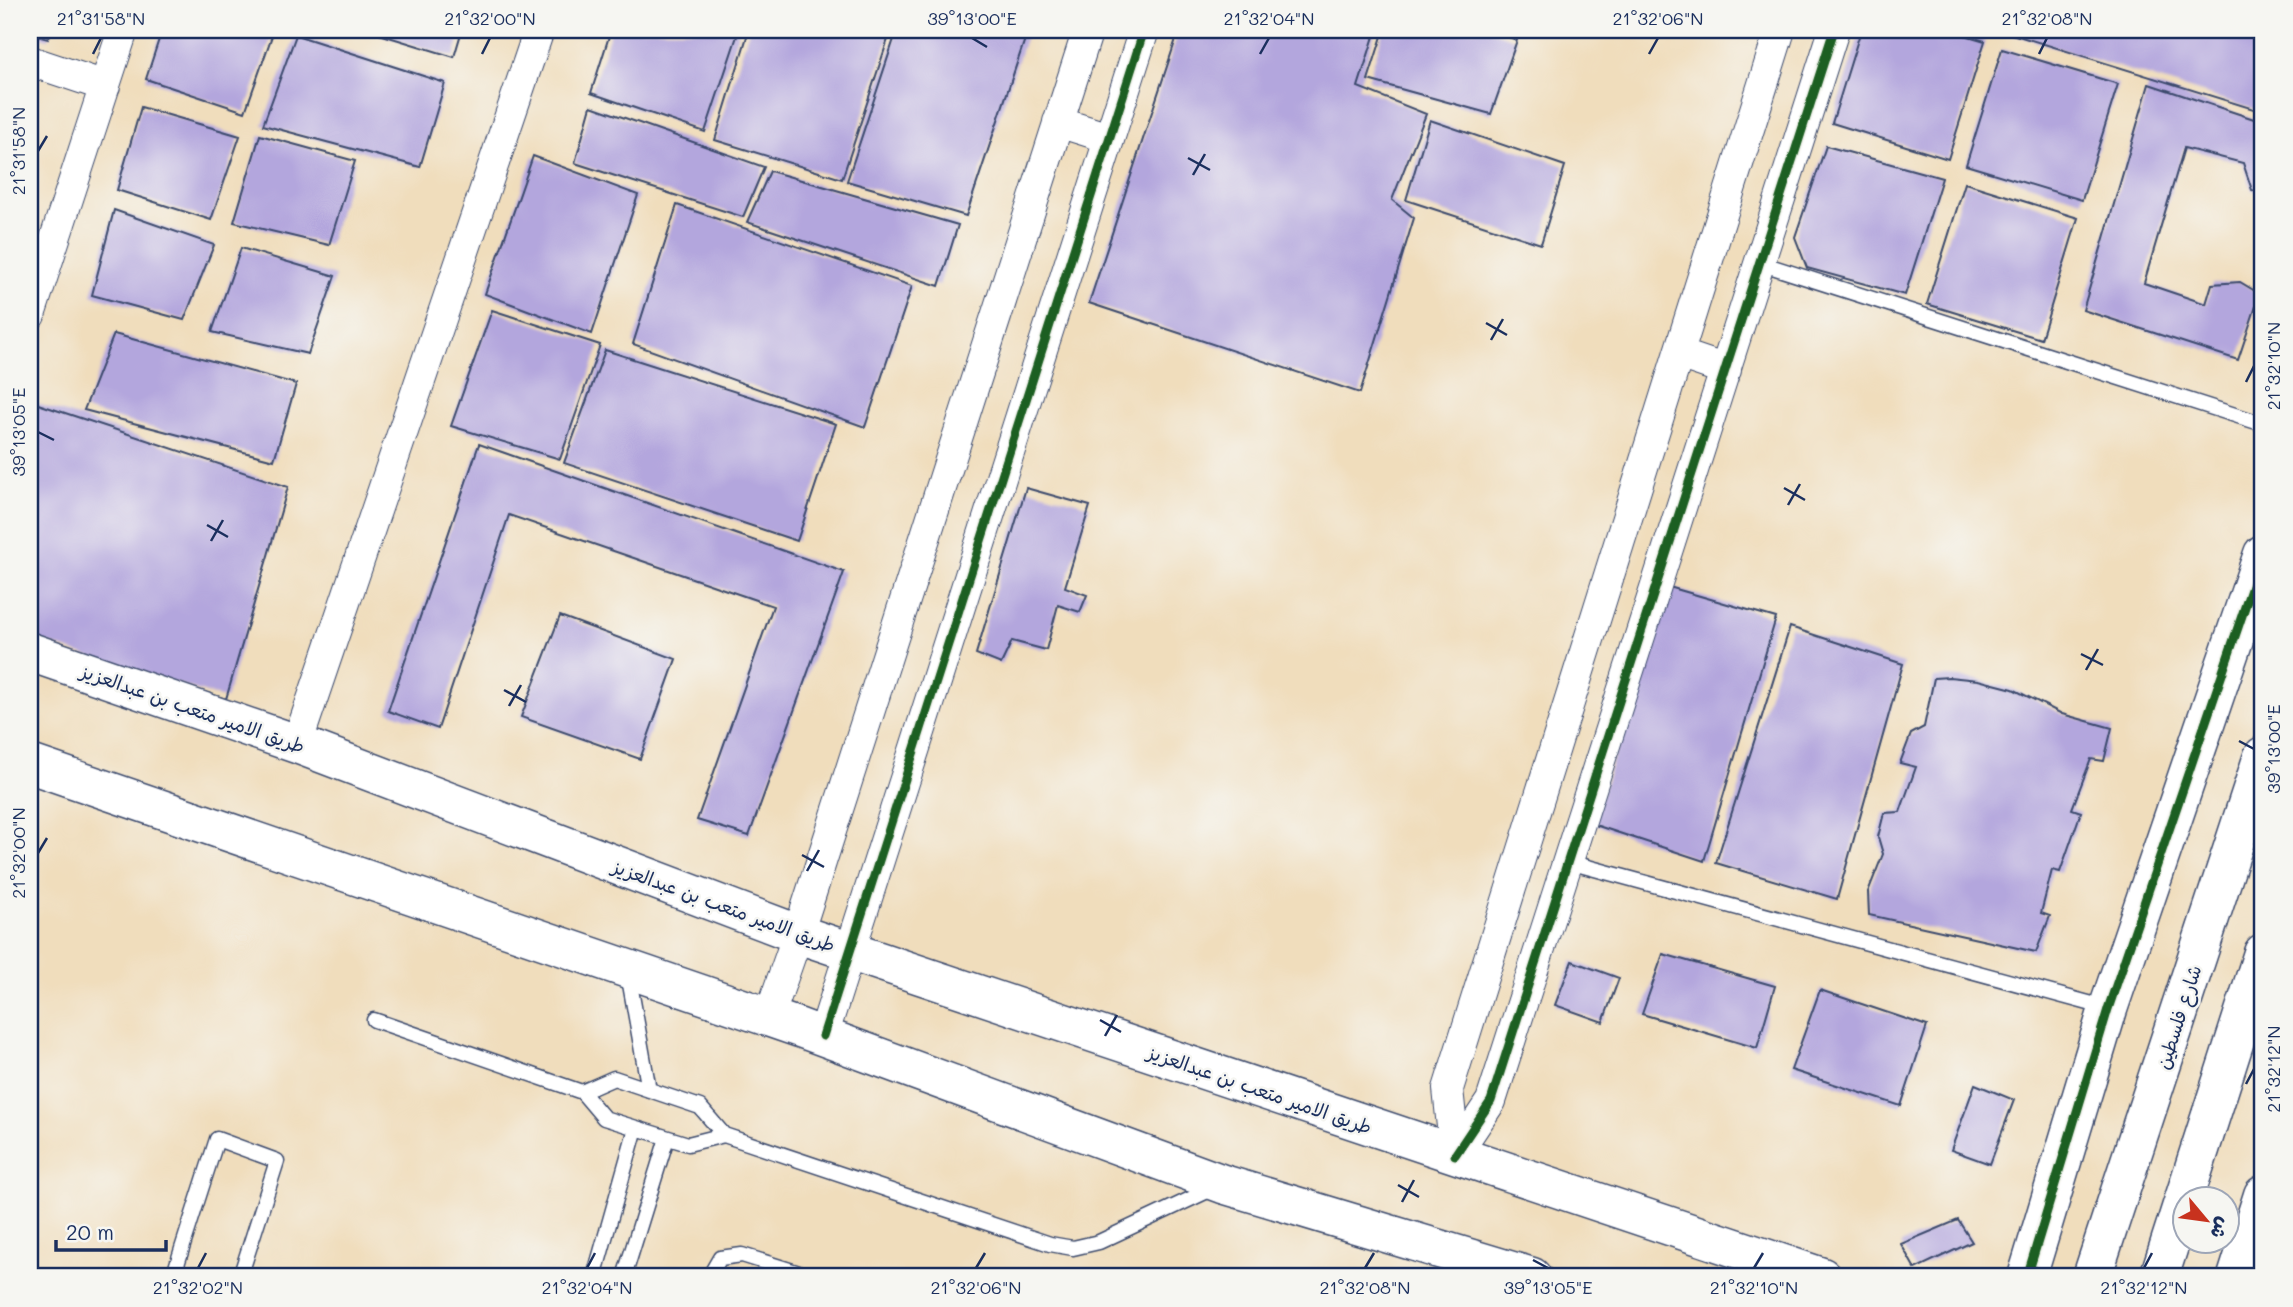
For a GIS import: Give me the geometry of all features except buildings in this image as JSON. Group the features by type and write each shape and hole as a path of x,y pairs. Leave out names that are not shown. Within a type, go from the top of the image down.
{"main road":[{"path":"2032,1272 2108,1009 2263,554"},
{"name":"طريق الامير متعب بن عبدالعزيز","path":"30,652 297,744 798,934 1822,1277"},
{"name":"شارع فلسطين","path":"2092,1277 2263,756"},
{"path":"30,764 769,1017 1223,1184 1532,1277"},
{"path":"2159,1277 2263,953"},
{"path":"2238,1277 2263,1195"}],"street":[{"path":"30,315 123,30"},
{"path":"297,744 539,30"},
{"path":"769,1017 798,934 1087,30"},
{"path":"822,1036 1144,30"},
{"path":"1455,1154 1448,1089 1780,30"},
{"path":"1455,1154 1491,1101 1835,30"},
{"path":"30,61 105,86"},
{"path":"1058,122 1109,138"},
{"path":"1679,354 1726,370"}],"lane":[{"path":"1760,262 2263,424"},
{"path":"1569,862 2108,1009"},
{"path":"627,968 649,1090"},
{"path":"374,1020 582,1092 604,1118 688,1144 724,1135"},
{"path":"582,1092 614,1078 700,1107 724,1135 1050,1244 1073,1248 1099,1242 1223,1184"},
{"path":"594,1277 636,1128"},
{"path":"624,1277 667,1138"},
{"path":"173,1277 217,1139 277,1161 240,1277"},
{"path":"709,1277 720,1258 742,1255 812,1277"}],"cycle path":[{"path":"823,1036 1144,30"},
{"path":"1455,1155 1491,1101 1834,30"},
{"path":"2027,1277 2108,1009 2263,554"}]}
